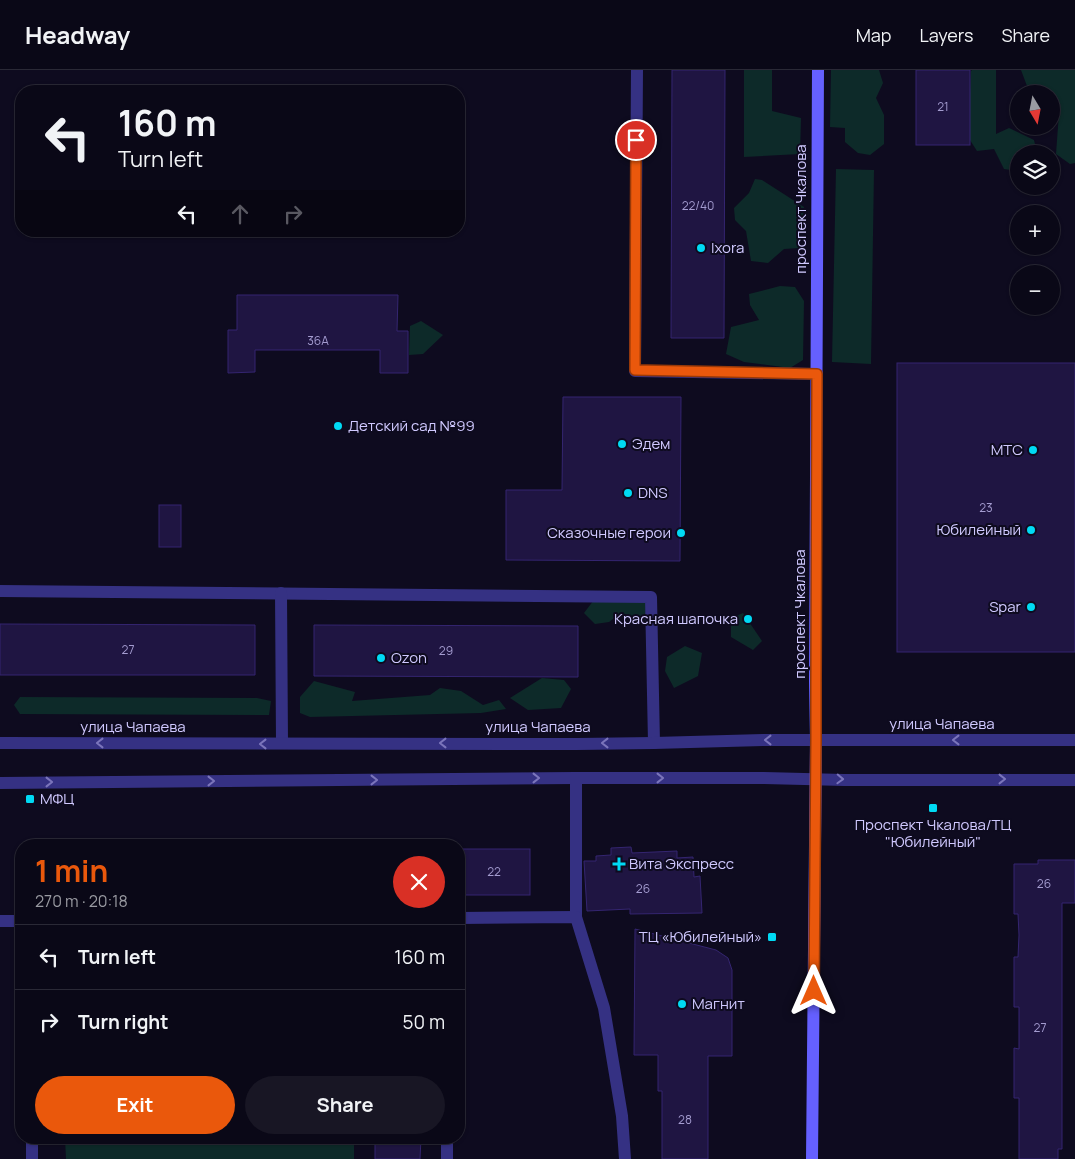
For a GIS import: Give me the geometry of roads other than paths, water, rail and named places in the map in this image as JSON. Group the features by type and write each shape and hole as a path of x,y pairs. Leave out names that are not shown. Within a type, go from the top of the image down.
{"main road":[{"name":"проспект Чкалова","path":"812,1159 816,740 818,70"}],"street":[{"path":"637,70 635,370 817,374"},
{"path":"0,591 651,597 654,743"},
{"path":"281,594 282,743"},
{"name":"улица Чапаева","path":"0,743 654,743 816,740 1075,740"},
{"path":"576,778 576,917 604,1008 622,1116 625,1159"},
{"path":"0,783 576,778 1075,780"},
{"path":"465,918 576,917"},
{"path":"0,921 15,921"},
{"path":"32,1144 32,1159"},
{"path":"447,1144 447,1159"}],"place":[{"name":"Ixora","path":"701,248"},
{"name":"Детский сад №99","path":"338,426"},
{"name":"Эдем","path":"622,444"},
{"name":"МТС","path":"1033,450"},
{"name":"DNS","path":"628,493"},
{"name":"Юбилейный","path":"1031,530"},
{"name":"Сказочные герои","path":"681,533"},
{"name":"Spar","path":"1031,607"},
{"name":"Красная шапочка","path":"748,619"},
{"name":"Ozon","path":"381,658"},
{"name":"МФЦ","path":"30,799"},
{"name":"Проспект Чкалова/ТЦ \"Юбилейный\"","path":"933,808"},
{"name":"Вита Экспресс","path":"619,864"},
{"name":"ТЦ «Юбилейный»","path":"772,937"},
{"name":"Магнит","path":"682,1004"}]}
